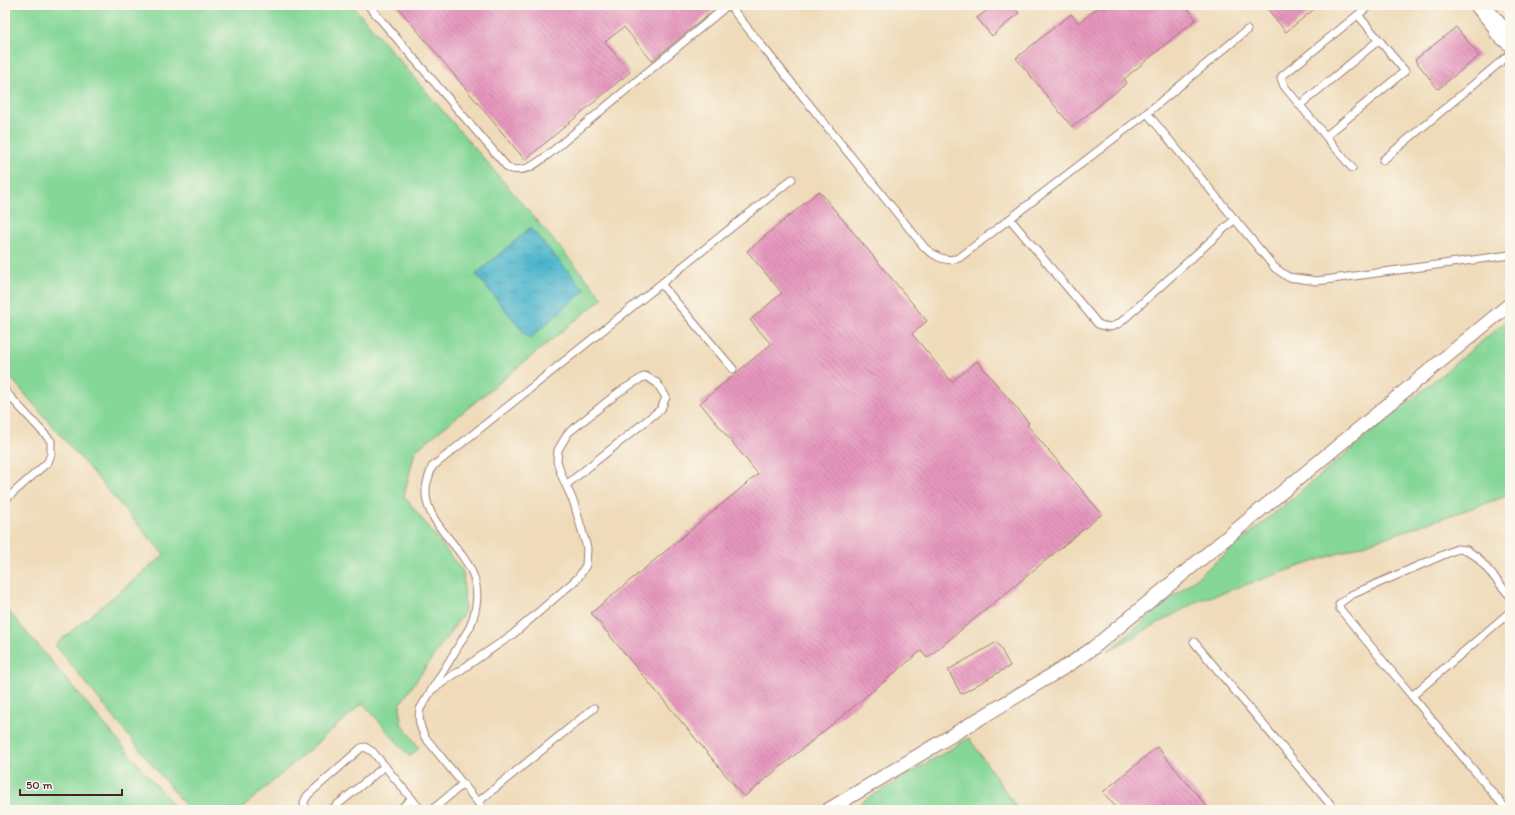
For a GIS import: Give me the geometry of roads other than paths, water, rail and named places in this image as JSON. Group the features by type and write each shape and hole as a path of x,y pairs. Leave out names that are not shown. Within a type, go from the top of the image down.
{"main road":[{"path":"1480,5 1507,37"}],"street":[{"path":"828,810 1093,648 1510,304"}],"lane":[{"path":"368,5 508,168 518,171 531,167 548,154 728,5 925,248 943,259 951,260 958,258 1147,113 1247,30"},
{"path":"1352,168 1282,83 1281,78 1370,5"},
{"path":"1326,136 1405,71 1358,15"},
{"path":"1300,105 1379,40"},
{"path":"1382,160 1510,54"},
{"path":"1147,113 1275,268 1282,274 1294,279 1316,281 1510,256"},
{"path":"484,810 424,737 418,717 420,709 430,691 470,627 477,603 474,576 462,554 437,524 429,509 426,491 432,466 792,179"},
{"path":"1010,219 1098,324 1109,328 1121,322 1235,219"},
{"path":"661,284 733,369"},
{"path":"430,691 512,635 578,578 586,565 587,548 574,503 566,485 557,461 558,450 568,432 619,392 645,376 657,383 666,397 661,409 566,485"},
{"path":"5,391 50,442 51,454 48,462 5,500"},
{"path":"1506,810 1340,609 1339,604 1351,594 1457,549 1467,550 1478,558 1510,596"},
{"path":"1412,696 1510,612"},
{"path":"1194,642 1335,810"},
{"path":"478,802 594,708"},
{"path":"307,810 304,806 304,802 308,795 361,748 365,747 369,749 385,766 421,810"},
{"path":"331,810 385,766"},
{"path":"432,810 463,784"},
{"path":"399,810 412,799"}],"water":[{"path":"530,228 585,290 529,339 476,274"}]}
